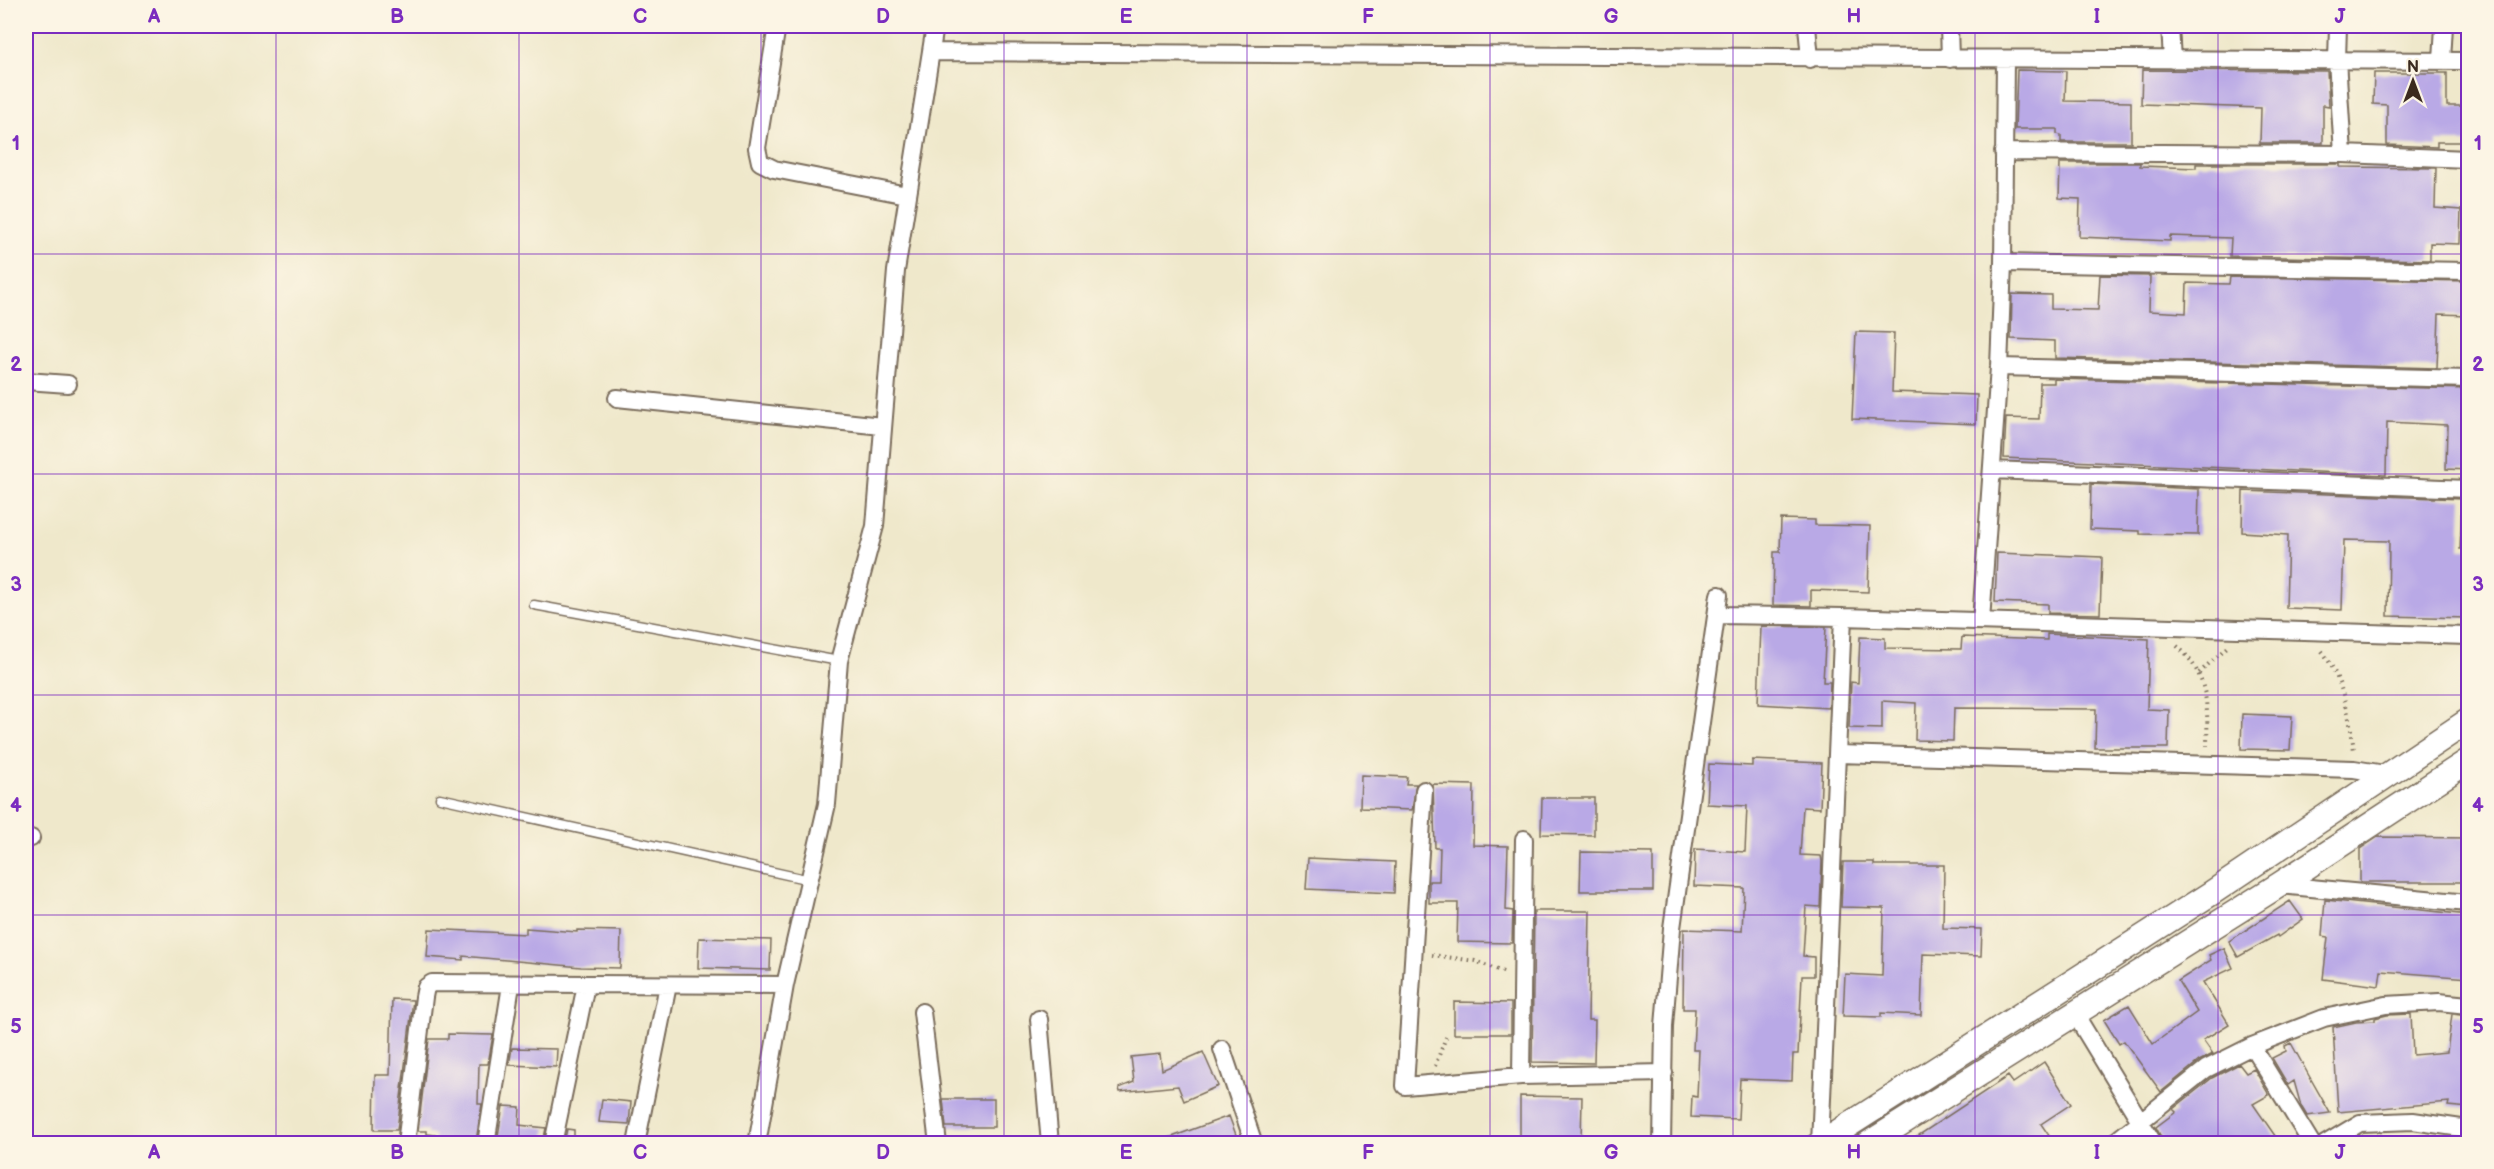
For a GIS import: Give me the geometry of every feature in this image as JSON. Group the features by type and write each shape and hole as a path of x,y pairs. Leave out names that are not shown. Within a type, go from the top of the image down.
{"main road":[{"path":"1819,1143 2210,894 2469,721"},
{"path":"1868,1143 2279,885 2469,761"}],"street":[{"path":"777,26 757,148 760,162 774,170 907,195"},
{"path":"757,1143 785,985 827,804 838,661 875,526 891,314 907,195 935,26"},
{"path":"1807,26 1810,58"},
{"path":"1949,26 1950,59"},
{"path":"2170,26 2172,60"},
{"path":"2338,26 2337,60 2343,154"},
{"path":"2442,60 2444,26"},
{"path":"931,52 2469,60"},
{"path":"1981,621 1999,367 2003,263 2005,59"},
{"path":"2003,152 2343,154 2469,159"},
{"path":"2003,263 2469,271"},
{"path":"1999,367 2469,379"},
{"path":"26,381 68,384"},
{"path":"617,398 882,426"},
{"path":"1992,470 2469,489"},
{"path":"1662,1143 1664,1026 1672,928 1719,595"},
{"path":"1717,615 1843,616 2469,636"},
{"path":"1819,1143 1843,616"},
{"path":"1838,754 2354,769 2391,775"},
{"path":"1424,790 1405,1086 1521,1076 1664,1073"},
{"path":"1521,1076 1524,839"},
{"path":"2279,885 2469,903"},
{"path":"406,1143 426,987 432,982 511,985 785,985"},
{"path":"486,1143 511,985"},
{"path":"553,1143 586,985"},
{"path":"636,1143 668,985"},
{"path":"2112,1143 2206,1069 2252,1046 2324,1018 2386,1005 2439,1002 2469,1005"},
{"path":"922,1012 938,1143"},
{"path":"2075,1014 2154,1143"},
{"path":"1039,1019 1050,1143"},
{"path":"2252,1046 2312,1143"},
{"path":"1222,1049 1254,1143"},
{"path":"2325,1143 2360,1123 2413,1121 2469,1128"}],"lane":[{"path":"534,605 838,661"},
{"path":"440,798 811,880"}],"path":[{"path":"2154,626 2188,656 2202,677 2208,721 2207,765"},
{"path":"2199,673 2246,629"},
{"path":"2308,631 2330,662 2341,690 2350,720 2354,769"},
{"path":"1413,954 1475,961 1510,975"},
{"path":"1430,1084 1446,1036"}],"building":[{"path":"2017,70 2066,71 2065,101 2131,102 2131,142 2061,142 2061,135 2057,134 2057,129 2015,129"},
{"path":"2142,70 2327,71 2329,106 2323,105 2323,143 2260,143 2261,108 2141,104"},
{"path":"2374,73 2447,73 2447,106 2469,106 2469,142 2437,142 2437,147 2387,145 2387,105 2373,104"},
{"path":"2060,163 2140,163 2140,166 2196,168 2196,164 2340,164 2340,167 2436,168 2435,208 2461,210 2460,244 2430,243 2430,260 2230,256 2231,238 2170,236 2170,241 2079,237 2080,199 2059,198"},
{"path":"2100,275 2150,276 2149,311 2186,313 2187,283 2229,284 2230,277 2469,281 2469,315 2439,314 2437,368 2055,358 2055,341 2011,339 2012,294 2051,295 2051,309 2098,310"},
{"path":"1856,332 1894,333 1892,392 1977,395 1976,424 1852,419"},
{"path":"2054,379 2469,389 2469,470 2446,469 2447,425 2387,422 2386,475 2004,458 2006,418 2039,419 2040,383 2054,383"},
{"path":"2091,484 2199,489 2198,535 2140,534 2140,531 2090,529"},
{"path":"2243,491 2462,499 2460,549 2469,549 2468,618 2388,616 2389,541 2344,540 2342,610 2286,608 2288,535 2242,532"},
{"path":"1781,519 1815,520 1815,525 1870,526 1868,592 1811,590 1811,606 1773,605 1774,552 1780,552"},
{"path":"1997,553 2102,557 2100,614 2048,613 2048,604 1995,602"},
{"path":"1761,626 1826,627 1823,682 1830,682 1829,708 1758,704"},
{"path":"2047,634 2149,639 2147,709 2169,710 2168,748 2095,748 2096,709 1954,708 1953,741 1915,740 1916,703 1882,701 1882,729 1849,728 1851,682 1858,683 1860,637 1885,638 1885,648 1961,649 1962,637 2047,640"},
{"path":"2242,714 2292,716 2290,750 2241,749"},
{"path":"1752,760 1822,763 1820,808 1803,807 1800,855 1821,856 1822,861 1820,907 1806,906 1803,956 1814,957 1814,976 1802,976 1798,1054 1793,1054 1792,1081 1740,1079 1738,1119 1691,1117 1692,1096 1697,1097 1699,1050 1693,1050 1695,1009 1683,1009 1684,929 1742,931 1744,888 1694,886 1695,849 1745,852 1747,806 1707,804 1709,764 1752,766"},
{"path":"1361,775 1407,777 1406,784 1416,784 1412,810 1360,808"},
{"path":"1433,784 1474,785 1473,845 1508,846 1506,910 1513,911 1512,943 1457,942 1458,903 1429,903 1429,881 1439,881 1440,848 1435,848"},
{"path":"1542,798 1594,798 1594,835 1541,834"},
{"path":"2378,837 2469,838 2469,882 2360,882 2360,849"},
{"path":"1581,852 1653,853 1653,891 1580,891"},
{"path":"1308,858 1395,862 1394,893 1306,889"},
{"path":"1843,862 1874,862 1874,865 1944,865 1943,928 1982,929 1981,956 1923,954 1921,1015 1881,1013 1881,1017 1843,1016 1845,974 1882,976 1884,908 1841,907"},
{"path":"2325,900 2469,915 2469,978 2381,971 2379,986 2323,979 2328,937 2322,936"},
{"path":"2290,901 2303,919 2278,937 2277,935 2238,957 2229,941"},
{"path":"1534,911 1590,911 1588,1020 1595,1020 1594,1063 1532,1062"},
{"path":"526,928 577,932 577,930 621,931 620,968 581,967 463,956 463,960 427,957 429,929 526,934"},
{"path":"699,938 771,940 770,970 698,968"},
{"path":"2224,948 2233,968 2203,982 2229,1024 2203,1040 2213,1054 2199,1061 2161,1092 2124,1041 2119,1044 2104,1020 2129,1005 2153,1044 2197,1012 2178,981 2211,960 2209,955"},
{"path":"392,999 413,1000 397,1130 374,1130 375,1075 390,1075"},
{"path":"1454,1002 1511,1003 1511,1034 1454,1034"},
{"path":"2411,1014 2413,1055 2447,1052 2452,1014 2469,1016 2469,1108 2448,1106 2449,1102 2338,1112 2333,1027 2375,1021 2375,1018 2387,1015"},
{"path":"448,1034 493,1035 488,1064 479,1064 478,1104 482,1104 476,1141 472,1140 471,1143 434,1143 435,1135 427,1134 427,1131 418,1131 429,1039 448,1039"},
{"path":"2291,1043 2330,1113 2307,1116 2301,1106 2294,1081 2288,1085 2272,1058 2286,1051 2285,1046"},
{"path":"512,1048 557,1049 556,1067 509,1065"},
{"path":"1203,1052 1218,1086 1184,1101 1178,1086 1120,1092 1119,1088 1134,1082 1131,1057 1160,1054 1162,1070"},
{"path":"2044,1062 2071,1104 2041,1124 2054,1143 1907,1143 2008,1076 2013,1083"},
{"path":"2239,1064 2246,1073 2254,1069 2269,1095 2253,1104 2280,1143 2164,1143 2156,1127 2176,1112 2173,1109 2212,1078"},
{"path":"1520,1096 1582,1097 1581,1141 1520,1140"},
{"path":"602,1099 631,1102 629,1124 599,1122"},
{"path":"943,1099 994,1099 994,1127 946,1127"},
{"path":"503,1106 520,1107 519,1125 546,1128 543,1143 497,1142"},
{"path":"1229,1116 1239,1143 1162,1143 1161,1141"},
{"path":"567,1129 574,1130 574,1143 564,1143"}]}
